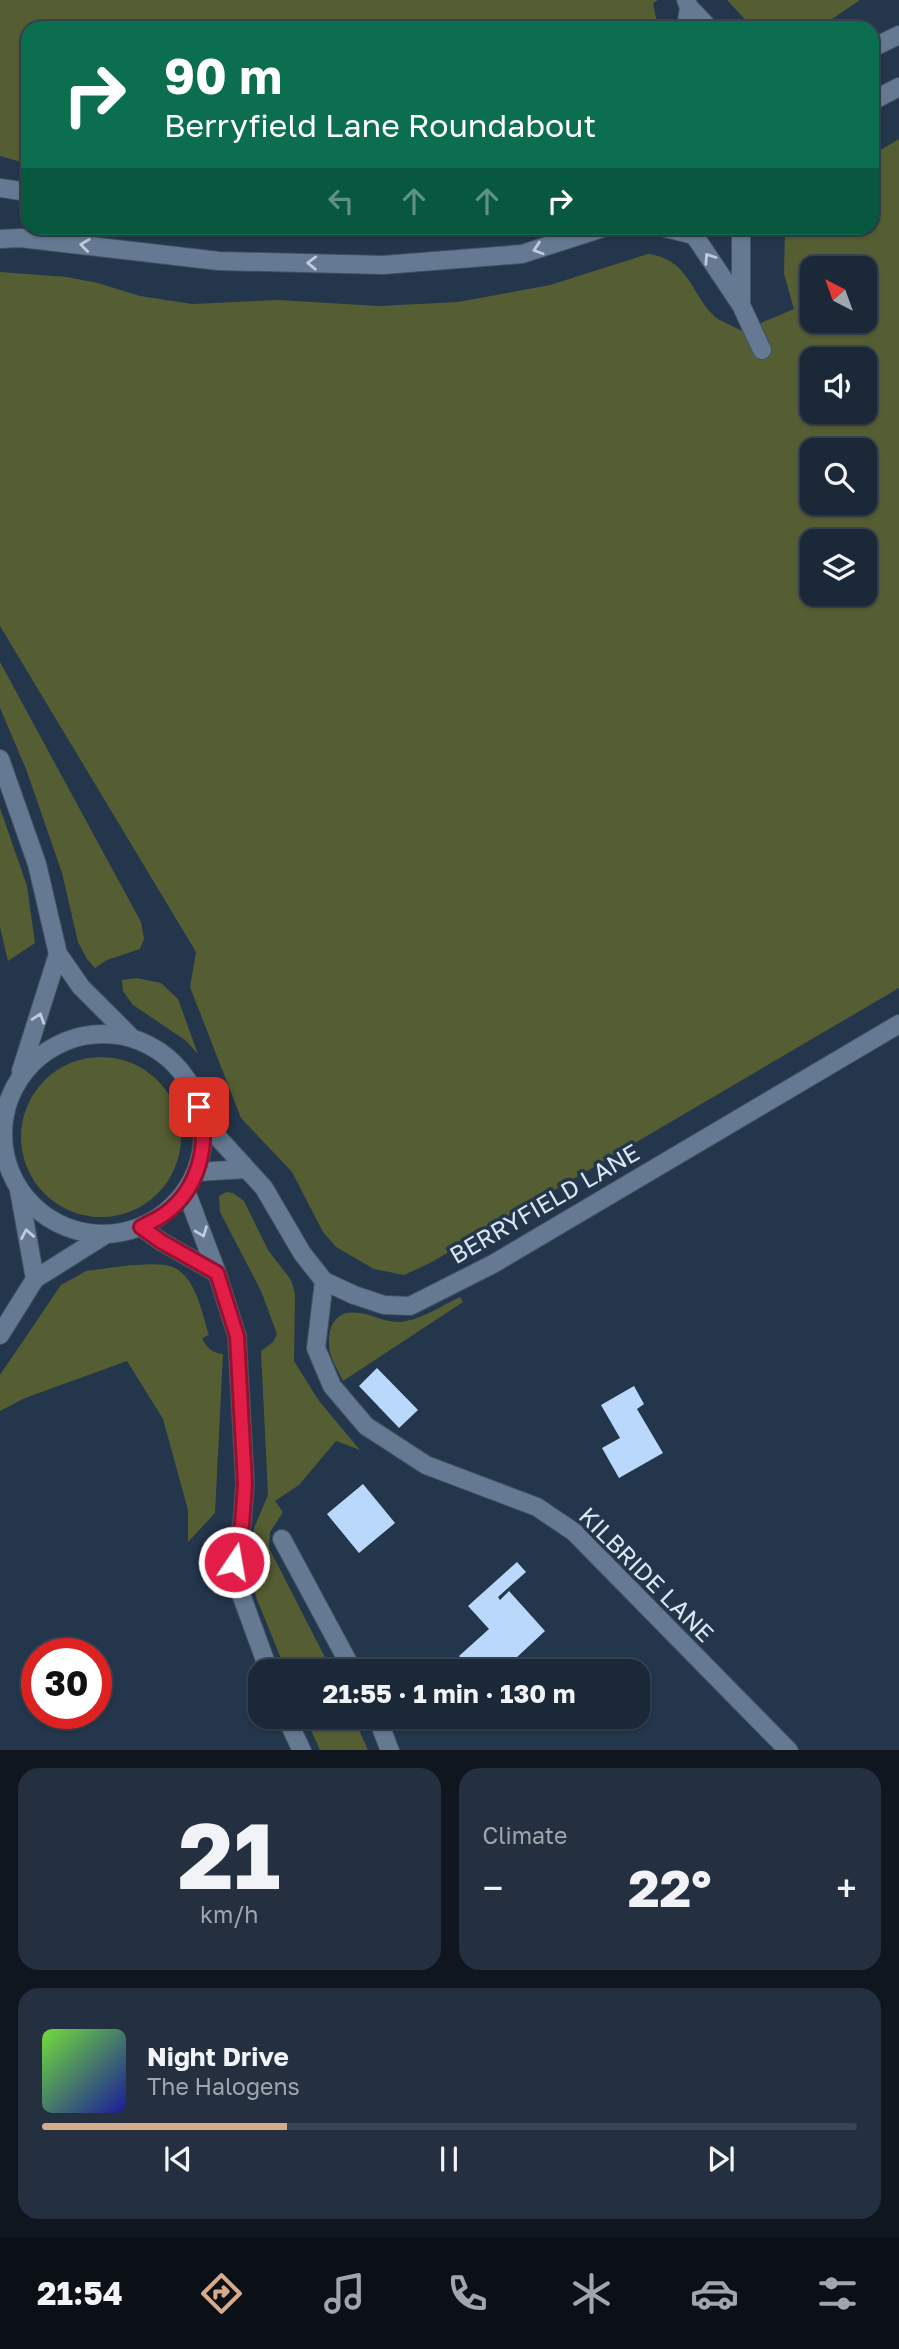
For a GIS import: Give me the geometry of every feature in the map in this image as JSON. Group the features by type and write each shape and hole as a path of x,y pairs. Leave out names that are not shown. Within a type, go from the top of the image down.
{"street":[{"path":"687,4 703,21"},
{"path":"879,44 899,34"},
{"path":"879,97 899,87"},
{"path":"0,188 21,191"},
{"path":"0,239 20,238 219,261 383,265 522,254 581,235"},
{"path":"694,235 741,305 762,350"},
{"path":"741,235 741,305"},
{"path":"0,759 37,864 58,954 81,987 131,1037"},
{"path":"35,1279 18,1189 6,1163 2,1135 6,1107 18,1081 58,954"},
{"name":"BERRYFIELD LANE","path":"203,1121 264,1188 302,1254 324,1281 354,1296 384,1305 411,1306 492,1264 899,1024"},
{"path":"18,1081 39,1056 68,1040 99,1034 131,1037 158,1049 180,1069 195,1093 203,1121 203,1147 197,1172 186,1191 167,1213 141,1227 124,1233 105,1235 71,1230 41,1214 18,1189"},
{"path":"197,1172 246,1169"},
{"path":"186,1191 237,1336 245,1484 242,1524 234,1562 242,1597 265,1659"},
{"path":"141,1227 217,1273"},
{"path":"0,1335 35,1279 105,1235"},
{"name":"KILBRIDE LANE","path":"324,1281 316,1348 332,1386 366,1426 426,1465 537,1507 574,1532 788,1750"},
{"path":"282,1539 347,1659"},
{"path":"292,1729 302,1750"},
{"path":"382,1729 390,1750"}],"green space":[{"path":"0,0 658,0 653,3 657,21 21,21 21,162 0,156"},
{"path":"727,0 860,0 829,21 746,21"},
{"path":"899,139 899,988 430,1263 404,1275 374,1269 336,1247 323,1232 292,1172 241,1118 190,987 196,952 0,626 0,272 67,277 140,296 192,304 278,300 379,306 458,302 550,285 648,254 672,262 687,277 713,315 742,331 794,309 784,274 785,235 879,235 879,151"},
{"path":"0,662 141,922 144,939 140,949 107,960 95,968 78,942 62,873 26,769 0,708"},
{"path":"0,808 27,886 35,943 8,961 0,927"},
{"path":"136,978 161,983 178,999 198,1054 185,1040 133,1005 123,991 122,980"},
{"path":"101,1057 132,1063 157,1081 175,1106 181,1137 175,1168 157,1193 132,1211 101,1217 70,1211 45,1193 27,1168 21,1137 27,1106 45,1081 70,1063"},
{"path":"226,1192 233,1193 244,1201 268,1250 291,1280 295,1294 294,1361 319,1401 360,1450 336,1441 299,1485 275,1501 283,1512 270,1532 269,1548 326,1659 281,1659 256,1597 249,1555 254,1528 268,1495 261,1351 273,1342 277,1334 261,1291 220,1212 219,1196"},
{"path":"131,1265 165,1265 182,1273 194,1289 201,1308 209,1335 202,1338 210,1349 223,1354 215,1513 188,1542 188,1510 163,1419 127,1361 25,1398 0,1411 0,1375 61,1285 86,1271"},
{"path":"460,1297 463,1302 343,1381 329,1348 330,1331 342,1315 359,1313 400,1322 427,1314"},
{"path":"310,1729 358,1729 368,1750 320,1750"}],"building":[{"path":"377,1368 418,1410 399,1428 359,1386"},
{"path":"634,1386 644,1404 637,1409 663,1453 619,1478 602,1448 620,1438 601,1405"},
{"path":"363,1484 395,1523 359,1553 327,1514"},
{"path":"517,1562 526,1572 498,1597 500,1600 509,1591 545,1631 515,1659 462,1659 459,1656 489,1629 468,1606"}],"route":[{"path":"199,1107 203,1121 203,1147 197,1172 186,1191 167,1213 141,1227 217,1273 237,1336 245,1484 242,1524 234,1562"}]}
